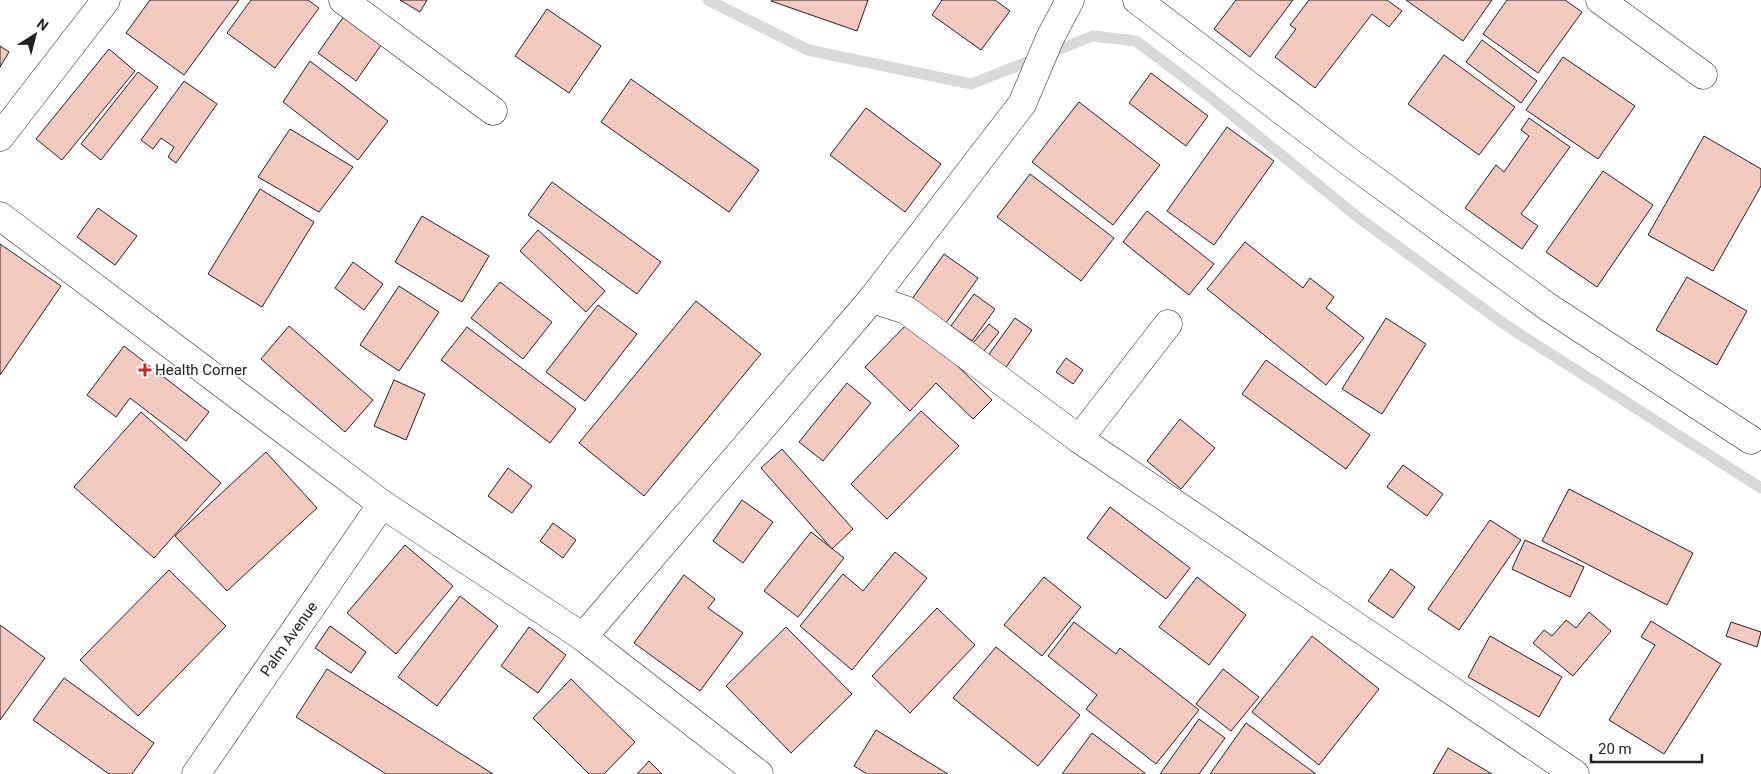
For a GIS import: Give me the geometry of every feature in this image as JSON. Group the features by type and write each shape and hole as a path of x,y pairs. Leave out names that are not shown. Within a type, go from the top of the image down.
{"street":[{"path":"0,137 106,0"},
{"path":"342,0 493,111"},
{"path":"583,637 872,299 1022,104 1050,38 1070,0"},
{"path":"1137,0 1347,160 1548,307 1751,440"},
{"path":"1600,0 1703,75"},
{"path":"0,216 382,504 583,637 759,774"},
{"path":"872,299 906,310 1079,439 1574,774"},
{"path":"1079,439 1168,324"},
{"name":"Palm Avenue","path":"196,774 382,504"}],"building":[{"path":"150,0 239,0 184,75 126,33"},
{"path":"251,0 308,0 319,8 275,68 227,33"},
{"path":"400,0 427,0 420,12"},
{"path":"772,0 868,0 857,31"},
{"path":"942,0 995,0 1010,11 981,50 932,15"},
{"path":"1236,0 1293,0 1250,57 1214,29"},
{"path":"1309,0 1387,0 1402,11 1389,27 1372,14 1315,88 1275,57 1296,29 1290,25"},
{"path":"1406,0 1492,0 1463,41"},
{"path":"1507,0 1565,0 1582,12 1538,73 1483,34"},
{"path":"547,9 601,46 569,93 515,56"},
{"path":"347,12 386,38 356,81 318,53"},
{"path":"1482,40 1537,81 1521,103 1466,62"},
{"path":"0,46 9,52 0,67"},
{"path":"109,49 135,71 62,160 36,139"},
{"path":"1444,55 1515,107 1479,155 1408,104"},
{"path":"1563,57 1635,106 1598,159 1526,110"},
{"path":"310,61 388,121 358,160 283,102"},
{"path":"138,72 158,87 101,160 81,144"},
{"path":"1151,73 1208,116 1186,146 1129,103"},
{"path":"631,79 759,170 729,212 601,122"},
{"path":"184,81 217,104 176,163 168,157 174,147 161,138 153,149 141,140"},
{"path":"1079,102 1160,165 1113,225 1032,162"},
{"path":"866,108 941,164 905,212 830,155"},
{"path":"1529,118 1570,147 1521,214 1538,226 1522,249 1465,208 1496,165 1504,172 1529,136 1521,130"},
{"path":"1227,127 1274,161 1214,245 1167,211"},
{"path":"290,129 353,167 319,212 258,177"},
{"path":"1704,136 1761,169 1761,186 1713,271 1648,235"},
{"path":"1603,171 1653,205 1597,287 1546,252"},
{"path":"1030,174 1114,238 1081,281 997,217"},
{"path":"552,182 661,262 637,294 528,215"},
{"path":"260,189 314,222 262,307 208,274"},
{"path":"98,208 137,236 115,265 77,237"},
{"path":"1147,211 1214,264 1189,295 1123,242"},
{"path":"422,216 489,256 462,302 395,262"},
{"path":"538,230 605,291 586,312 520,251"},
{"path":"1245,242 1303,288 1310,278 1334,297 1326,308 1364,338 1326,385 1207,289"},
{"path":"0,244 61,286 0,375"},
{"path":"944,254 978,278 946,323 912,299"},
{"path":"353,262 383,284 364,310 335,288"},
{"path":"1687,277 1747,311 1717,365 1656,330"},
{"path":"500,282 552,322 523,359 471,318"},
{"path":"399,286 439,312 399,371 360,345"},
{"path":"974,294 995,309 972,341 951,326"},
{"path":"696,301 761,354 644,496 579,443"},
{"path":"598,305 637,334 585,401 546,372"},
{"path":"1015,318 1032,330 1004,370 987,357"},
{"path":"1386,318 1426,344 1382,414 1342,389"},
{"path":"911,320 992,400 973,419 936,383 910,411 865,367"},
{"path":"989,324 999,332 984,351 973,343"},
{"path":"289,326 373,400 345,432 261,359"},
{"path":"467,327 576,409 550,443 441,360"},
{"path":"124,346 209,412 186,441 130,398 116,417 87,395"},
{"path":"1066,358 1083,370 1073,384 1056,372"},
{"path":"1266,360 1370,435 1346,469 1242,394"},
{"path":"394,380 425,394 406,440 374,426"},
{"path":"847,383 871,403 823,461 799,442"},
{"path":"921,411 959,446 887,519 851,484"},
{"path":"141,412 221,483 154,558 74,487"},
{"path":"1180,419 1215,448 1181,489 1147,461"},
{"path":"782,449 853,529 832,549 761,468"},
{"path":"266,452 317,508 227,591 175,536"},
{"path":"1403,465 1443,494 1427,516 1387,487"},
{"path":"508,468 532,486 512,513 488,496"},
{"path":"1569,489 1693,553 1667,605 1542,541"},
{"path":"742,500 773,522 743,563 713,541"},
{"path":"1110,507 1190,568 1166,599 1087,538"},
{"path":"1490,520 1521,540 1459,630 1428,609"},
{"path":"553,523 576,540 563,558 540,541"},
{"path":"811,532 844,558 798,617 764,591"},
{"path":"1525,540 1584,567 1570,597 1512,569"},
{"path":"405,545 453,586 396,654 347,613"},
{"path":"895,552 927,578 852,670 800,626 843,574 863,591"},
{"path":"1391,569 1415,587 1393,618 1368,601"},
{"path":"169,570 226,626 138,716 80,660"},
{"path":"684,575 715,599 708,608 743,633 700,691 634,643"},
{"path":"1044,577 1081,607 1042,656 1004,625"},
{"path":"1197,577 1246,615 1209,665 1159,627"},
{"path":"460,596 498,626 437,706 398,677"},
{"path":"937,608 975,645 910,713 872,676"},
{"path":"1589,612 1611,631 1573,676 1533,643 1544,630 1552,636 1566,620 1576,628"},
{"path":"1651,621 1721,664 1664,754 1609,720 1655,645 1641,637"},
{"path":"1074,622 1116,654 1120,648 1199,710 1156,764 1086,709 1097,695 1048,656"},
{"path":"1731,622 1761,632 1757,647 1726,636"},
{"path":"0,625 45,658 0,720"},
{"path":"330,626 366,652 351,673 315,648"},
{"path":"529,627 566,655 538,693 501,666"},
{"path":"786,627 852,694 791,753 726,686"},
{"path":"1312,636 1379,689 1319,765 1252,712"},
{"path":"1490,636 1562,677 1539,717 1468,677"},
{"path":"996,647 1080,715 1038,766 953,698"},
{"path":"327,669 493,774 386,774 296,717"},
{"path":"1223,669 1259,697 1231,731 1196,704"},
{"path":"64,678 154,743 132,774 109,774 33,720"},
{"path":"571,679 635,742 604,774 589,774 533,718"},
{"path":"1199,719 1225,738 1199,774 1160,774"},
{"path":"1246,723 1316,774 1210,774"},
{"path":"876,730 948,774 867,774 854,766"},
{"path":"1092,733 1146,774 1062,774"},
{"path":"1448,748 1492,774 1433,774"},
{"path":"649,761 662,774 637,774"}],"waterway":[{"path":"708,0 808,50 971,84 1093,36 1136,41 1205,93 1359,218 1507,326 1761,488"}],"place":[{"name":"Health Corner","path":"145,370"}]}
